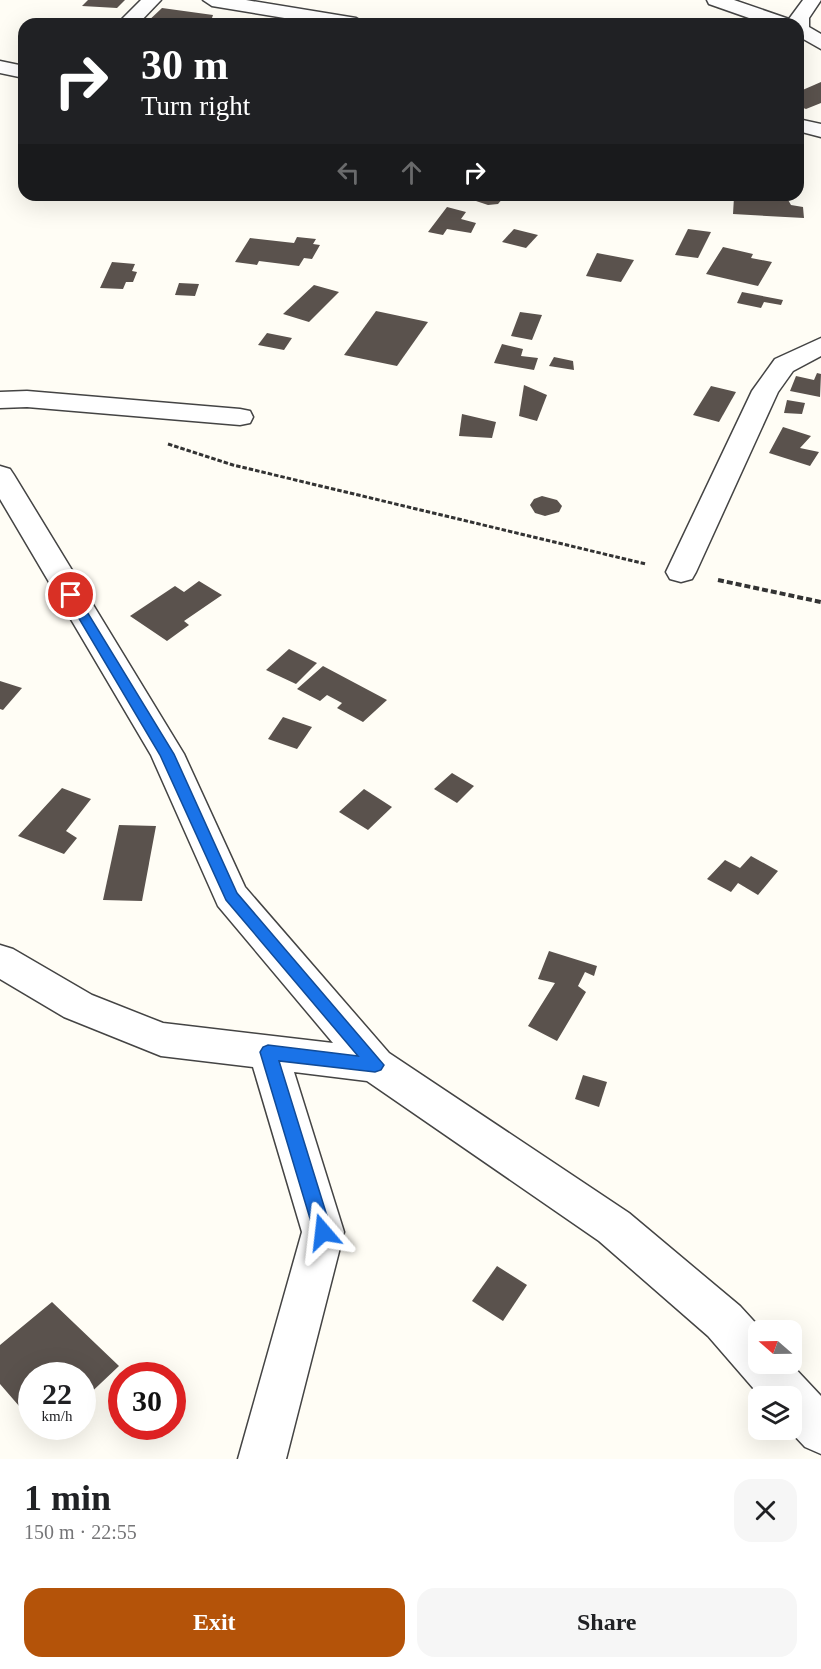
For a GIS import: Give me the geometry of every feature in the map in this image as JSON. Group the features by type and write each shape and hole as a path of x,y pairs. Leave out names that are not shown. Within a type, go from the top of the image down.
{"street":[{"path":"133,18 152,0"},
{"path":"212,0 320,18"},
{"path":"716,0 768,18"},
{"path":"799,18 813,0"},
{"path":"804,33 821,44"},
{"path":"0,68 18,71"},
{"path":"804,131 817,143"},
{"path":"681,572 765,391 784,365 809,355 821,346"},
{"path":"0,400 27,399 240,417"},
{"path":"0,475 167,754 231,896 375,1065 614,1227 724,1321 748,1348"},
{"path":"0,960 78,1006 161,1039 375,1065"},
{"path":"262,1459 323,1232 268,1052"},
{"path":"771,1374 781,1386"},
{"path":"802,1409 821,1431"}],"path":[{"path":"157,441 233,465 577,549 821,602"}],"building":[{"path":"88,0 125,0 117,8 82,6"},
{"path":"162,8 213,15 212,18 151,18"},
{"path":"821,82 821,103 804,108 804,89"},
{"path":"476,201 501,201 498,204 488,205"},
{"path":"734,201 789,201 791,205 803,207 804,218 733,214"},
{"path":"447,207 466,212 461,219 476,223 471,233 447,229 443,235 428,232"},
{"path":"514,229 538,235 526,248 502,242"},
{"path":"688,229 711,232 698,258 675,255"},
{"path":"297,237 316,239 313,244 320,245 312,259 304,258 299,266 259,261 257,265 235,262 250,238 294,243"},
{"path":"723,247 753,254 751,258 772,262 758,286 706,274"},
{"path":"597,253 634,260 621,282 586,276"},
{"path":"112,262 135,264 132,271 137,272 133,282 126,282 123,289 100,288"},
{"path":"179,283 199,284 195,296 175,295"},
{"path":"314,285 339,292 309,322 283,314"},
{"path":"742,292 783,300 781,305 764,302 761,308 737,303"},
{"path":"376,311 428,322 397,366 344,355"},
{"path":"520,312 542,315 532,340 511,336"},
{"path":"267,333 292,338 284,350 258,345"},
{"path":"502,344 523,349 521,356 538,358 534,370 494,363"},
{"path":"554,357 573,361 574,370 549,366"},
{"path":"817,373 821,374 820,397 790,391 796,376 814,380"},
{"path":"524,385 547,395 537,421 519,416"},
{"path":"711,386 736,392 719,422 693,415"},
{"path":"787,400 805,403 802,414 784,413"},
{"path":"462,414 496,422 492,438 459,436"},
{"path":"783,427 811,436 800,448 819,452 810,466 769,453"},
{"path":"542,496 557,500 562,506 559,512 545,516 535,513 530,505 534,499"},
{"path":"199,581 222,595 184,621 189,625 167,641 130,616 175,586 184,592"},
{"path":"289,649 317,663 296,684 266,670"},
{"path":"323,666 387,700 363,722 337,708 342,703 327,695 320,701 297,689"},
{"path":"0,681 22,688 3,710 0,709"},
{"path":"283,717 312,727 297,749 268,739"},
{"path":"452,773 474,786 457,803 434,789"},
{"path":"62,788 91,799 66,831 77,838 64,854 18,836"},
{"path":"364,789 392,807 368,830 339,812"},
{"path":"119,825 156,826 142,901 103,900"},
{"path":"751,856 778,871 758,895 738,883 731,892 707,879 725,860 740,868"},
{"path":"549,951 597,966 594,976 585,972 578,986 586,992 557,1041 528,1026 555,983 538,979"},
{"path":"583,1075 607,1082 599,1107 575,1099"},
{"path":"497,1266 527,1285 503,1321 472,1301"},
{"path":"52,1302 115,1362 108,1362 108,1376 96,1388 96,1362 18,1362 18,1405 0,1384 0,1345"}],"route":[{"path":"71,595 167,754 231,896 375,1065 268,1052 323,1232"}]}
